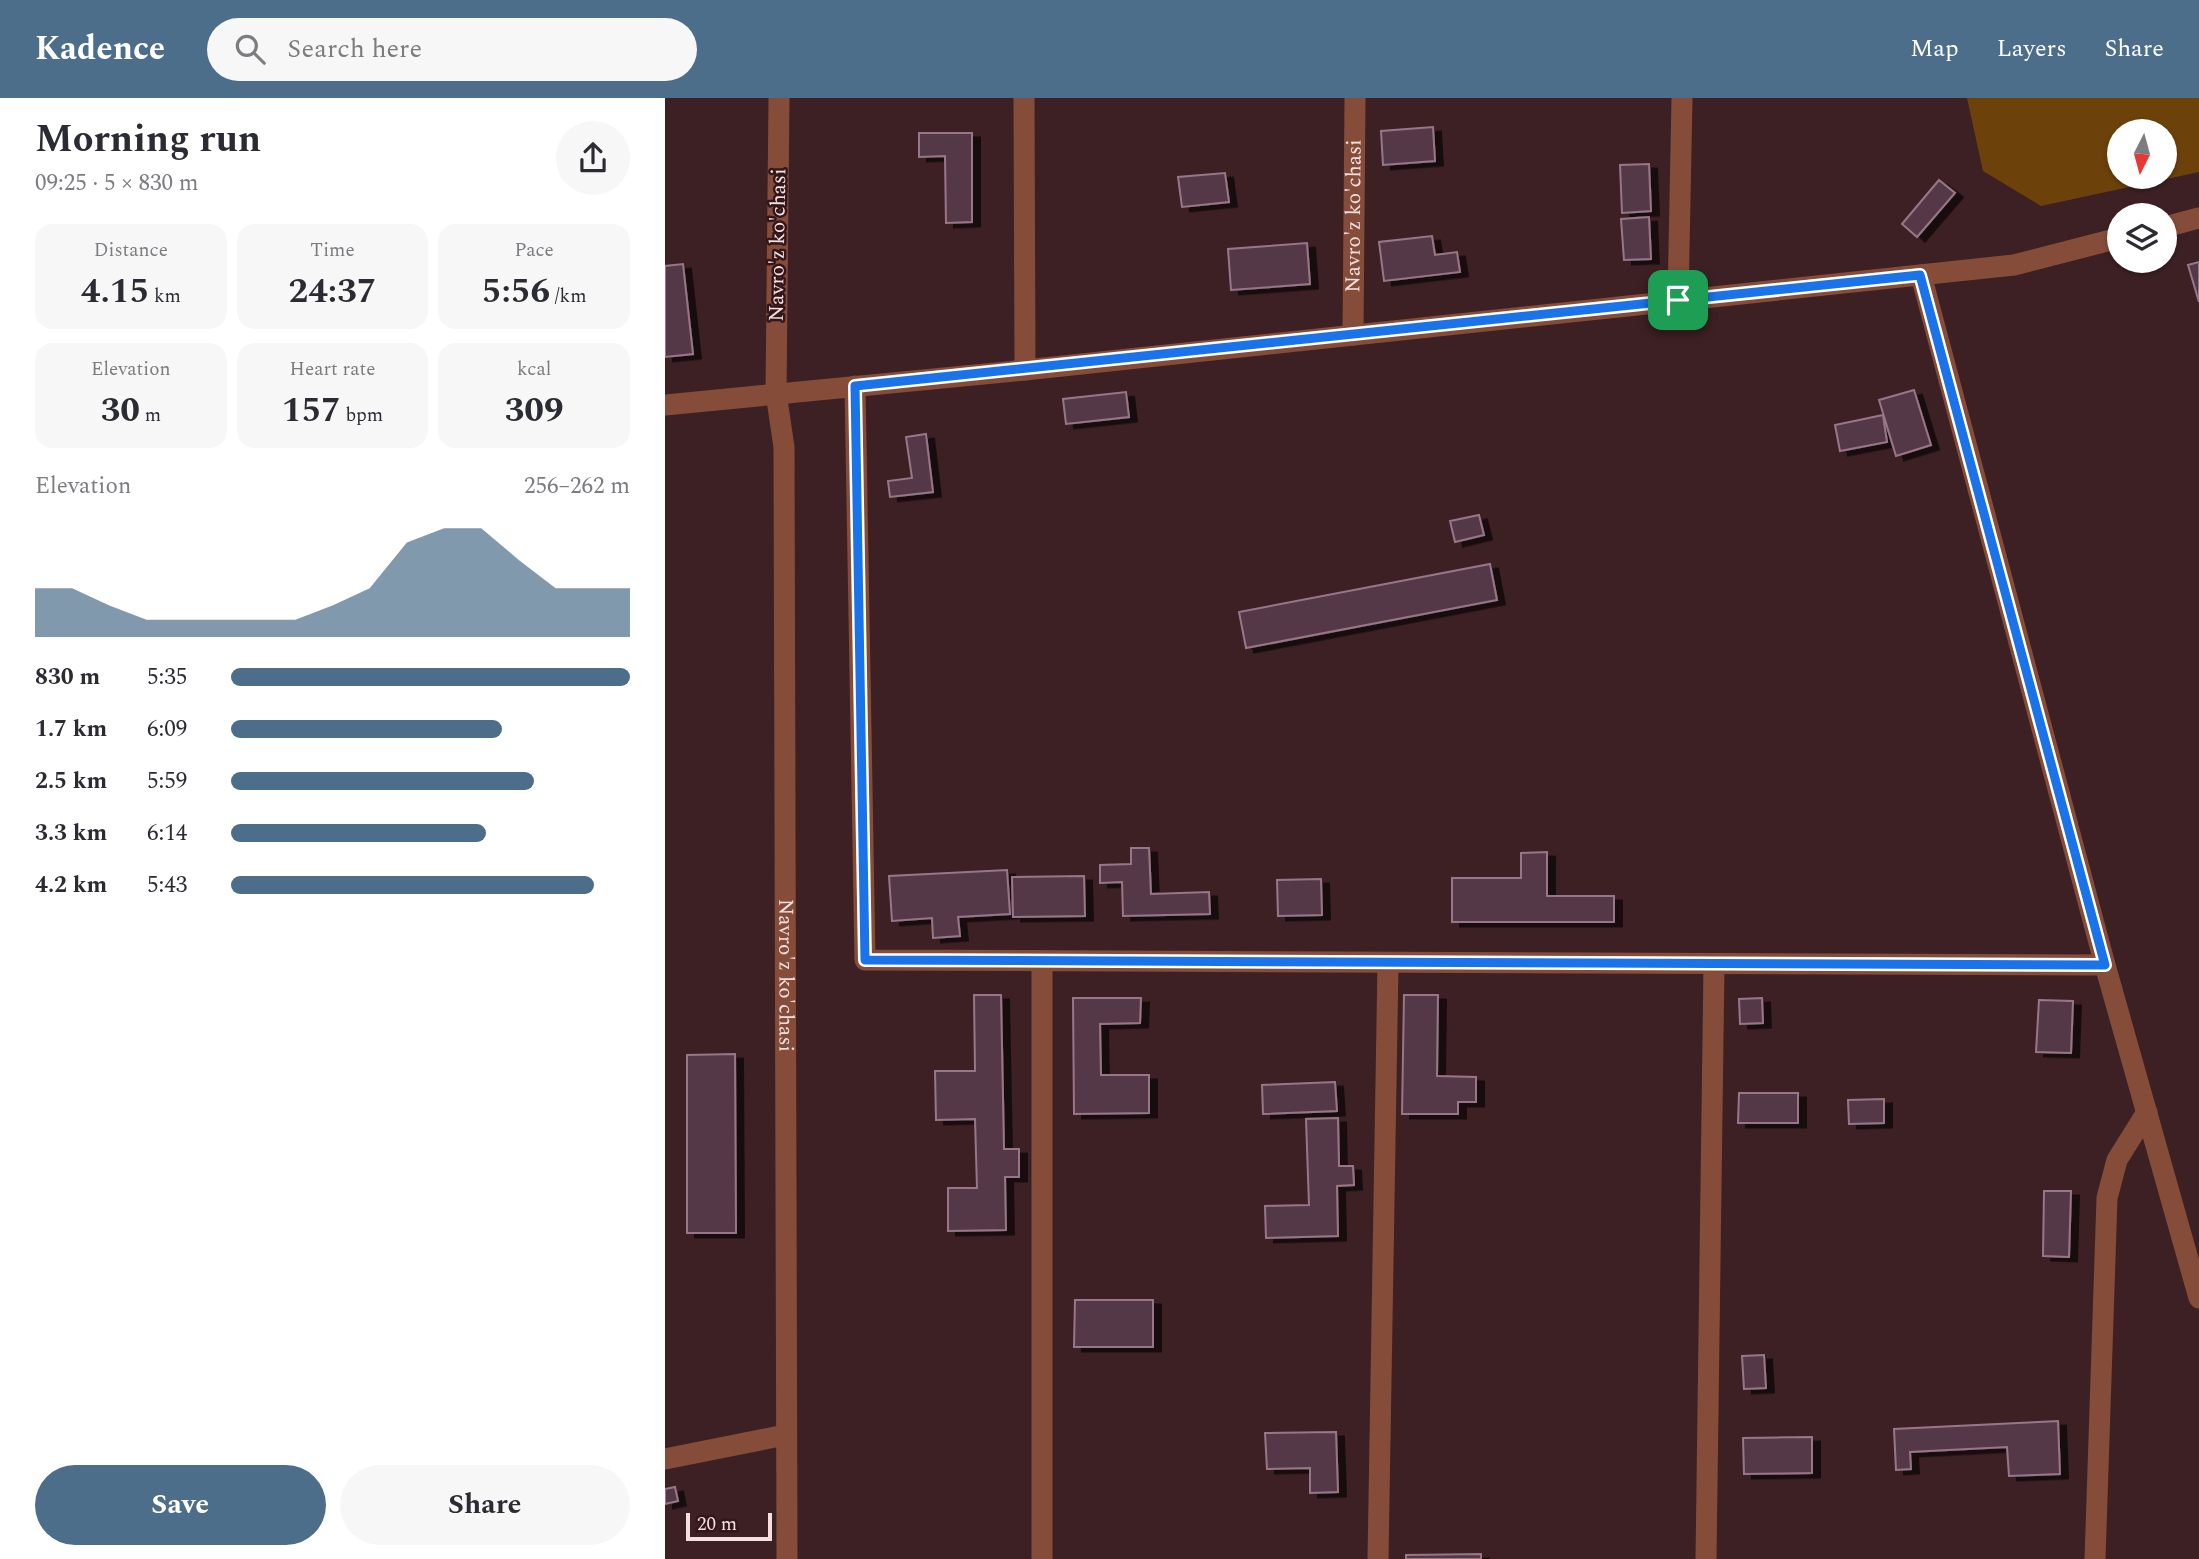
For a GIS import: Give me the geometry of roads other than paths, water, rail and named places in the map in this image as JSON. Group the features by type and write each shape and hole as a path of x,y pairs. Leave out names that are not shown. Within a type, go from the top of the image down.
{"street":[{"name":"Navro'z ko'chasi","path":"779,98 776,393 784,447 787,1559"},
{"path":"1024,98 1025,370"},
{"name":"Navro'z ko'chasi","path":"1353,335 1355,98"},
{"path":"1678,300 1682,98"},
{"path":"2177,224 2199,218"},
{"path":"665,405 1025,370 2014,265 2107,241"},
{"path":"1920,275 2105,965 2199,1298"},
{"path":"855,386 865,960 2105,965"},
{"path":"1042,961 1042,1559"},
{"path":"1378,1559 1388,963"},
{"path":"1706,1559 1714,964"},
{"path":"2095,1559 2107,1198 2117,1160 2147,1112"},
{"path":"665,1459 785,1435"}]}
